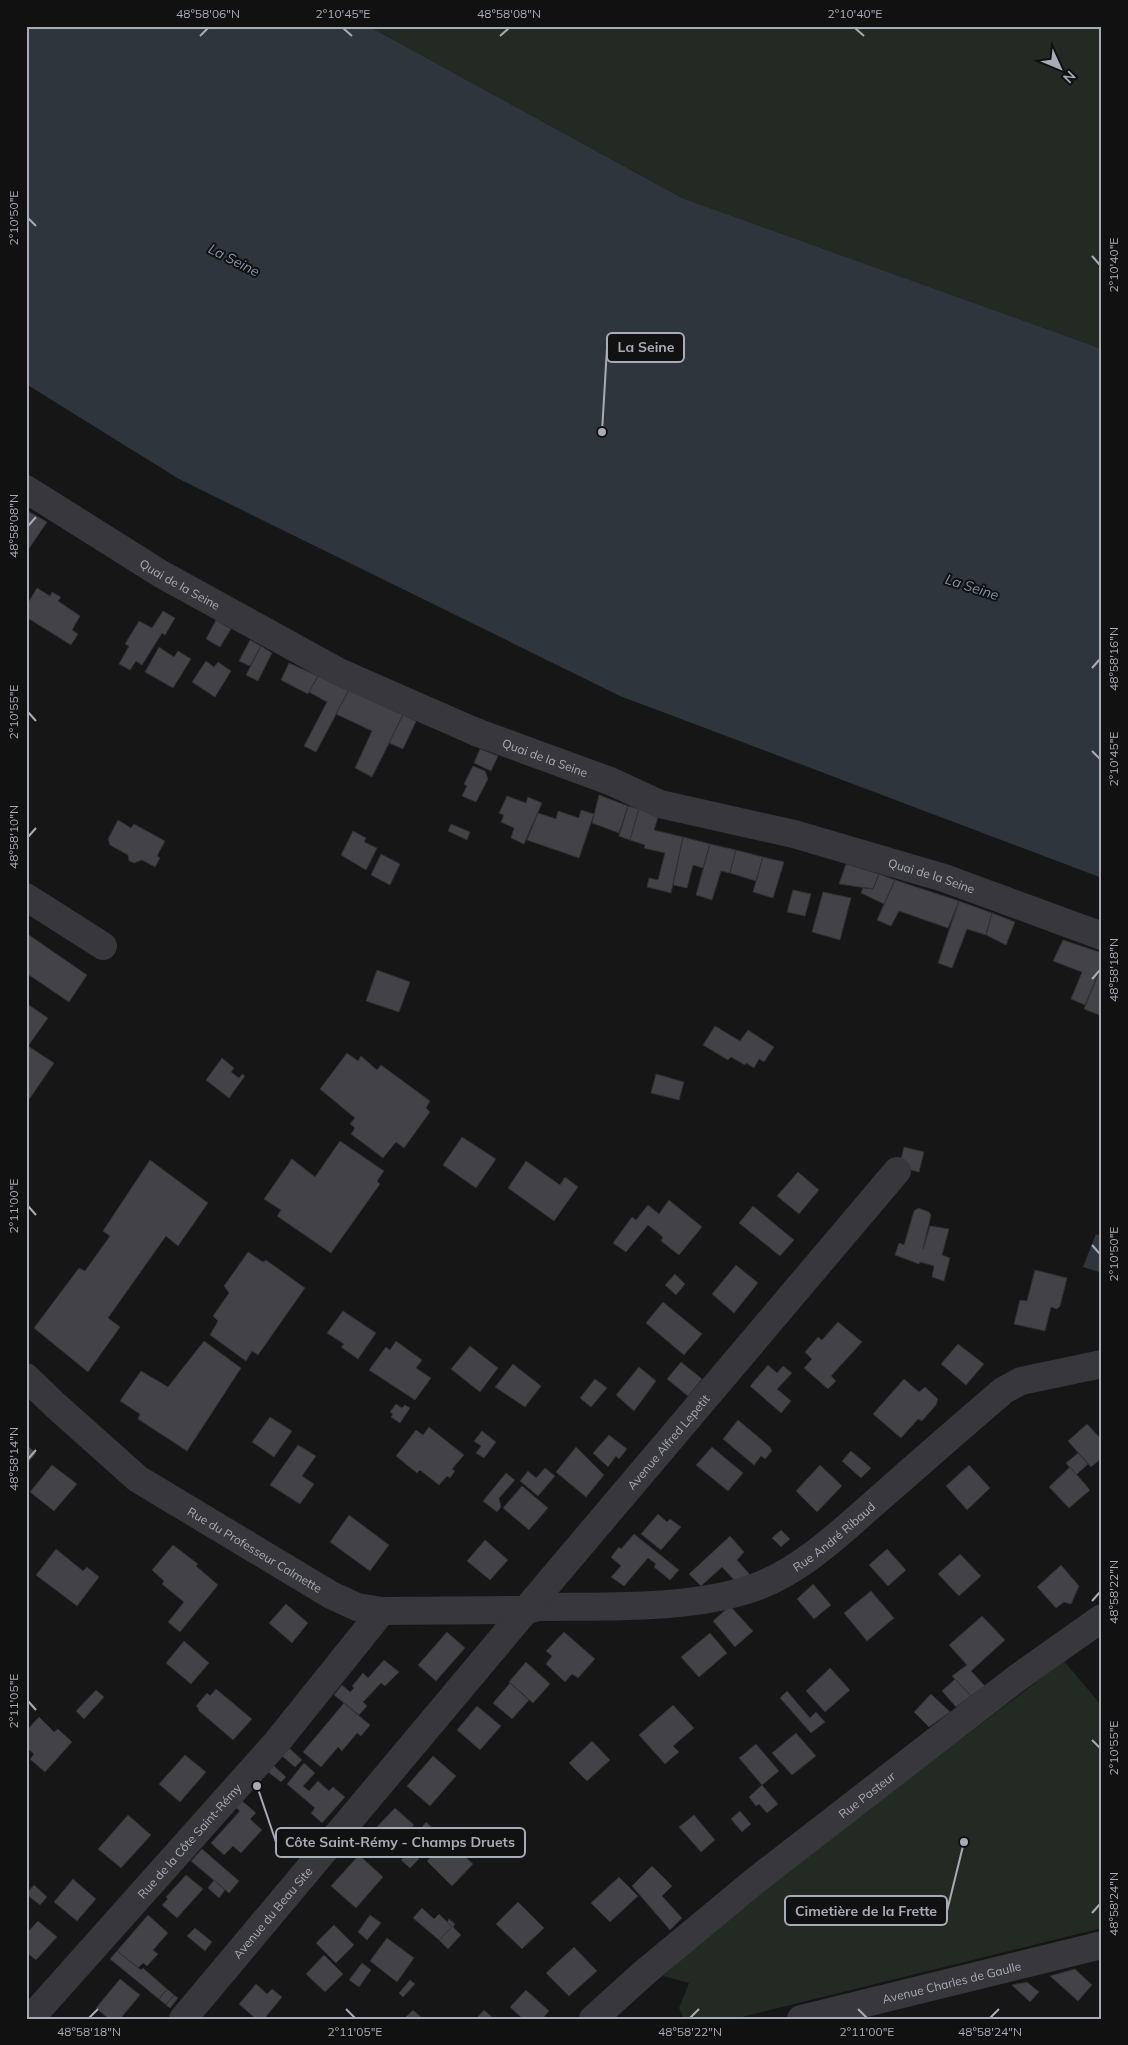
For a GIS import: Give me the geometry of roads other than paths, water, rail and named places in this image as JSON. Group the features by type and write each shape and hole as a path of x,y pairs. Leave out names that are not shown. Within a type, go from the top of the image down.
{"street":[{"name":"Quai de la Seine","path":"26,489 161,574 339,672 476,732 610,781 660,804 794,834 944,878 1102,936"},
{"path":"26,896 103,946"},
{"name":"Avenue Alfred Lepetit","path":"438,1714 897,1171"},
{"name":"Rue André Ribaud","path":"525,1610 539,1607 650,1606 713,1598 751,1589 771,1581 788,1571 840,1532 1004,1390 1021,1381 1102,1364"},
{"name":"Rue du Professeur Calmette","path":"26,1377 138,1479 331,1595 356,1607 382,1611 525,1610"},
{"name":"Rue de la Côte Saint-Rémy","path":"38,2011 277,1742 382,1611"},
{"name":"Rue Pasteur","path":"593,2019 764,1874 1017,1678 1102,1618"},
{"name":"Avenue du Beau Site","path":"183,2019 438,1714"},
{"name":"Avenue Charles de Gaulle","path":"800,2019 1102,1945"}],"water":[{"name":"La Seine","path":"26,26 368,26 682,198 1102,349 1102,878 620,696 179,479 26,384"},
{"path":"1096,1234 1102,1236 1102,1264 1099,1272 1083,1267"}],"place":[{"name":"La Seine","path":"602,432"},
{"name":"Côte Saint-Rémy - Champs Druets","path":"257,1786"},
{"name":"Cimetière de la Frette","path":"964,1842"}]}
